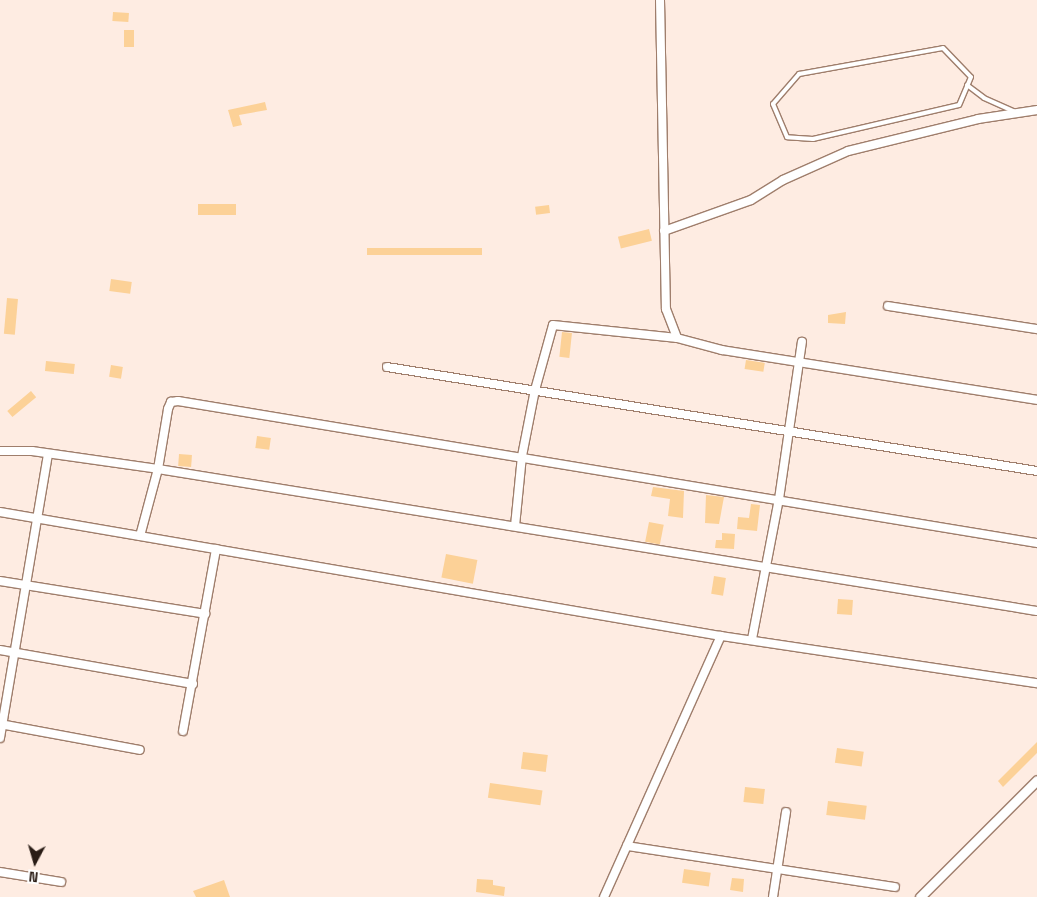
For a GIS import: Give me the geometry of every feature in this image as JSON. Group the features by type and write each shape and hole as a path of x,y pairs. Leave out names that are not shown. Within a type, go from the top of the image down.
{"street":[{"path":"660,0 666,309 677,338"},
{"path":"664,231 751,200 783,180 848,152 978,119 1022,115 1037,110"},
{"path":"888,306 1037,329"},
{"path":"514,526 522,456 535,390 553,325 677,338 800,363 1037,400"},
{"path":"752,639 779,499 802,342"},
{"path":"387,367 1037,471"},
{"path":"140,536 158,469 168,409 171,402 178,402 522,456 1037,543"},
{"path":"0,451 48,454 158,469 767,569 1037,610"},
{"path":"0,738 48,454"},
{"path":"0,512 721,636 752,639 1037,683"},
{"path":"183,731 216,549"},
{"path":"0,581 205,614"},
{"path":"604,897 721,636"},
{"path":"0,650 193,684"},
{"path":"1,724 140,750"},
{"path":"920,897 1037,780"},
{"path":"773,897 786,812"},
{"path":"627,846 894,887"},
{"path":"0,872 61,882"}],"lane":[{"path":"942,48 971,77 967,86 959,105 813,139 786,137 773,104 799,74 942,48"},
{"path":"967,86 984,98 1022,115"}],"shaded area":[{"path":"0,0 1037,0 1037,897 0,897"}],"building":[{"path":"113,12 129,13 128,22 112,21"},
{"path":"124,30 134,30 134,47 124,47"},
{"path":"265,102 267,110 239,115 242,125 233,127 228,110"},
{"path":"198,204 236,204 236,215 198,215"},
{"path":"549,205 550,213 536,215 535,207"},
{"path":"649,229 652,241 621,248 618,237"},
{"path":"367,248 482,248 482,255 367,255"},
{"path":"111,279 132,282 130,294 109,291"},
{"path":"7,298 18,299 15,335 4,334"},
{"path":"846,312 845,324 828,323 828,315"},
{"path":"562,332 572,333 569,358 559,357"},
{"path":"746,360 765,363 763,372 745,369"},
{"path":"46,361 75,364 74,374 45,371"},
{"path":"111,365 123,367 121,379 109,377"},
{"path":"31,391 36,397 12,417 7,411"},
{"path":"257,436 271,438 269,450 255,448"},
{"path":"179,454 192,455 191,467 178,466"},
{"path":"653,487 684,491 683,518 668,516 670,499 651,496"},
{"path":"706,495 724,497 719,524 705,523"},
{"path":"751,504 760,505 757,531 737,529 738,517 749,518"},
{"path":"649,522 664,525 660,544 645,542"},
{"path":"722,533 735,534 734,549 715,548 716,540 722,540"},
{"path":"446,554 477,560 473,584 441,578"},
{"path":"714,576 726,578 723,596 711,594"},
{"path":"838,599 853,600 852,615 837,614"},
{"path":"1037,742 1037,753 1003,787 998,781"},
{"path":"837,748 864,752 862,767 835,763"},
{"path":"523,752 548,755 546,772 521,769"},
{"path":"490,783 542,790 540,805 488,798"},
{"path":"745,787 765,789 763,804 743,802"},
{"path":"828,801 867,806 865,820 826,815"},
{"path":"684,869 711,873 709,887 682,883"},
{"path":"732,878 744,879 743,892 730,890"},
{"path":"477,879 493,880 493,885 505,887 504,896 476,892"},
{"path":"224,880 230,897 196,897 193,891"}]}
